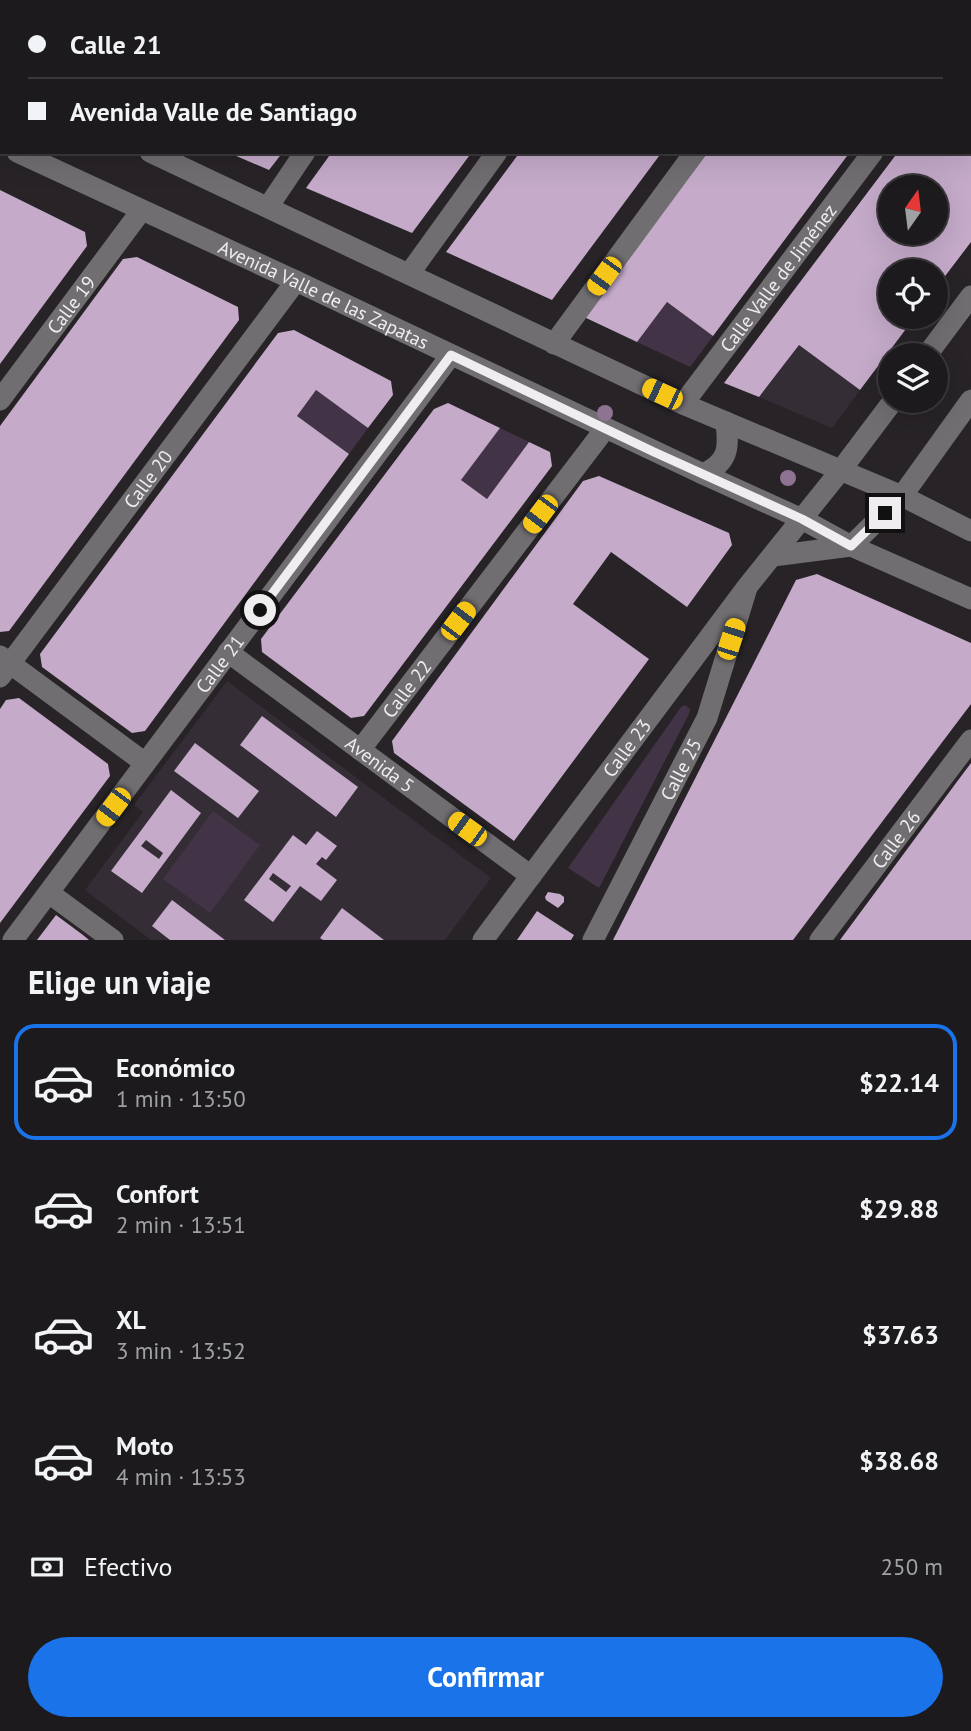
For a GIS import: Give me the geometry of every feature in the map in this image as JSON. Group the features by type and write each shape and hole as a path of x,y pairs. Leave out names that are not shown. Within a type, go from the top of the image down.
{"street":[{"name":"Avenida Valle de las Zapatas","path":"21,154 802,519 851,546 971,599"},
{"path":"154,154 683,404 902,496 971,531"},
{"path":"268,207 304,154"},
{"path":"409,274 496,154"},
{"path":"554,344 694,154"},
{"name":"Calle Valle de Jiménez","path":"683,404 871,154"},
{"name":"Calle 19","path":"0,400 141,211"},
{"name":"Calle 20","path":"3,665 296,281"},
{"path":"936,343 971,296"},
{"name":"Calle 21","path":"13,940 451,355"},
{"path":"773,556 851,546 902,496 971,400"},
{"name":"Calle 23","path":"483,940 747,587 842,470 884,413"},
{"path":"703,474 715,468 723,459 727,449 726,422"},
{"name":"Calle 22","path":"360,750 605,429"},
{"name":"Calle 25","path":"593,940 706,718 747,587"},
{"name":"Avenida 5","path":"228,652 531,876"},
{"path":"3,665 145,764"},
{"name":"Calle 26","path":"820,940 971,740"},
{"path":"49,893 113,940"}],"shaded area":[{"path":"667,302 713,336 690,367 637,342"},
{"path":"799,345 860,390 832,428 759,397"},
{"path":"316,390 368,428 349,454 297,416"},
{"path":"500,428 529,442 487,499 461,480"},
{"path":"227,681 491,878 445,940 151,940 85,890 143,812 134,805"},
{"path":"685,705 690,709 689,714 599,888 568,868"},
{"path":"213,811 260,845 210,913 163,879"}],"building":[{"path":"232,154 281,154 269,170"},
{"path":"331,154 471,154 412,233 306,188"},
{"path":"519,154 661,154 552,300 446,252"},
{"path":"706,154 849,154 713,336 667,302 637,342 584,317"},
{"path":"896,154 971,154 971,242 948,272 948,259 878,259 878,329 906,329 895,343 878,343 878,366 860,390 799,345 759,397 724,383 878,179 878,245 948,245 948,175 881,175"},
{"path":"0,190 85,232 87,246 0,364"},
{"path":"137,257 238,307 239,320 9,631 0,632 0,426 123,259"},
{"path":"294,330 391,381 393,395 368,428 316,390 297,416 349,454 145,731 132,733 42,667 40,654 278,333"},
{"path":"448,403 500,428 461,480 487,499 529,442 550,452 552,466 364,716 351,718 262,652 261,639 434,409"},
{"path":"599,476 729,533 732,545 687,607 611,552 573,604 649,659 514,841 394,753 392,741 583,481"},
{"path":"817,574 971,643 971,704 793,940 613,940 796,580"},
{"path":"19,698 108,764 110,776 0,923 0,709 6,700"},
{"path":"262,716 358,787 336,817 240,745"},
{"path":"195,743 259,791 238,818 174,771"},
{"path":"971,763 971,940 840,940 956,783"},
{"path":"171,790 201,813 142,893 111,871","holes":["146,840 163,853 159,859 141,846"]},
{"path":"317,831 337,846 326,860 322,857 316,864 337,880 321,901 300,886 273,922 244,900 293,835 306,845","holes":["273,873 291,886 286,892 269,879"]},
{"path":"548,892 564,897 564,902 558,908 546,900"},
{"path":"172,900 225,940 170,940 152,926"},
{"path":"342,908 384,940 320,938"},
{"path":"537,911 574,935 571,940 517,940"},
{"path":"56,915 83,935 89,940 37,940"}],"route":[{"path":"260,610 451,355 802,519 851,546 885,513"}]}
